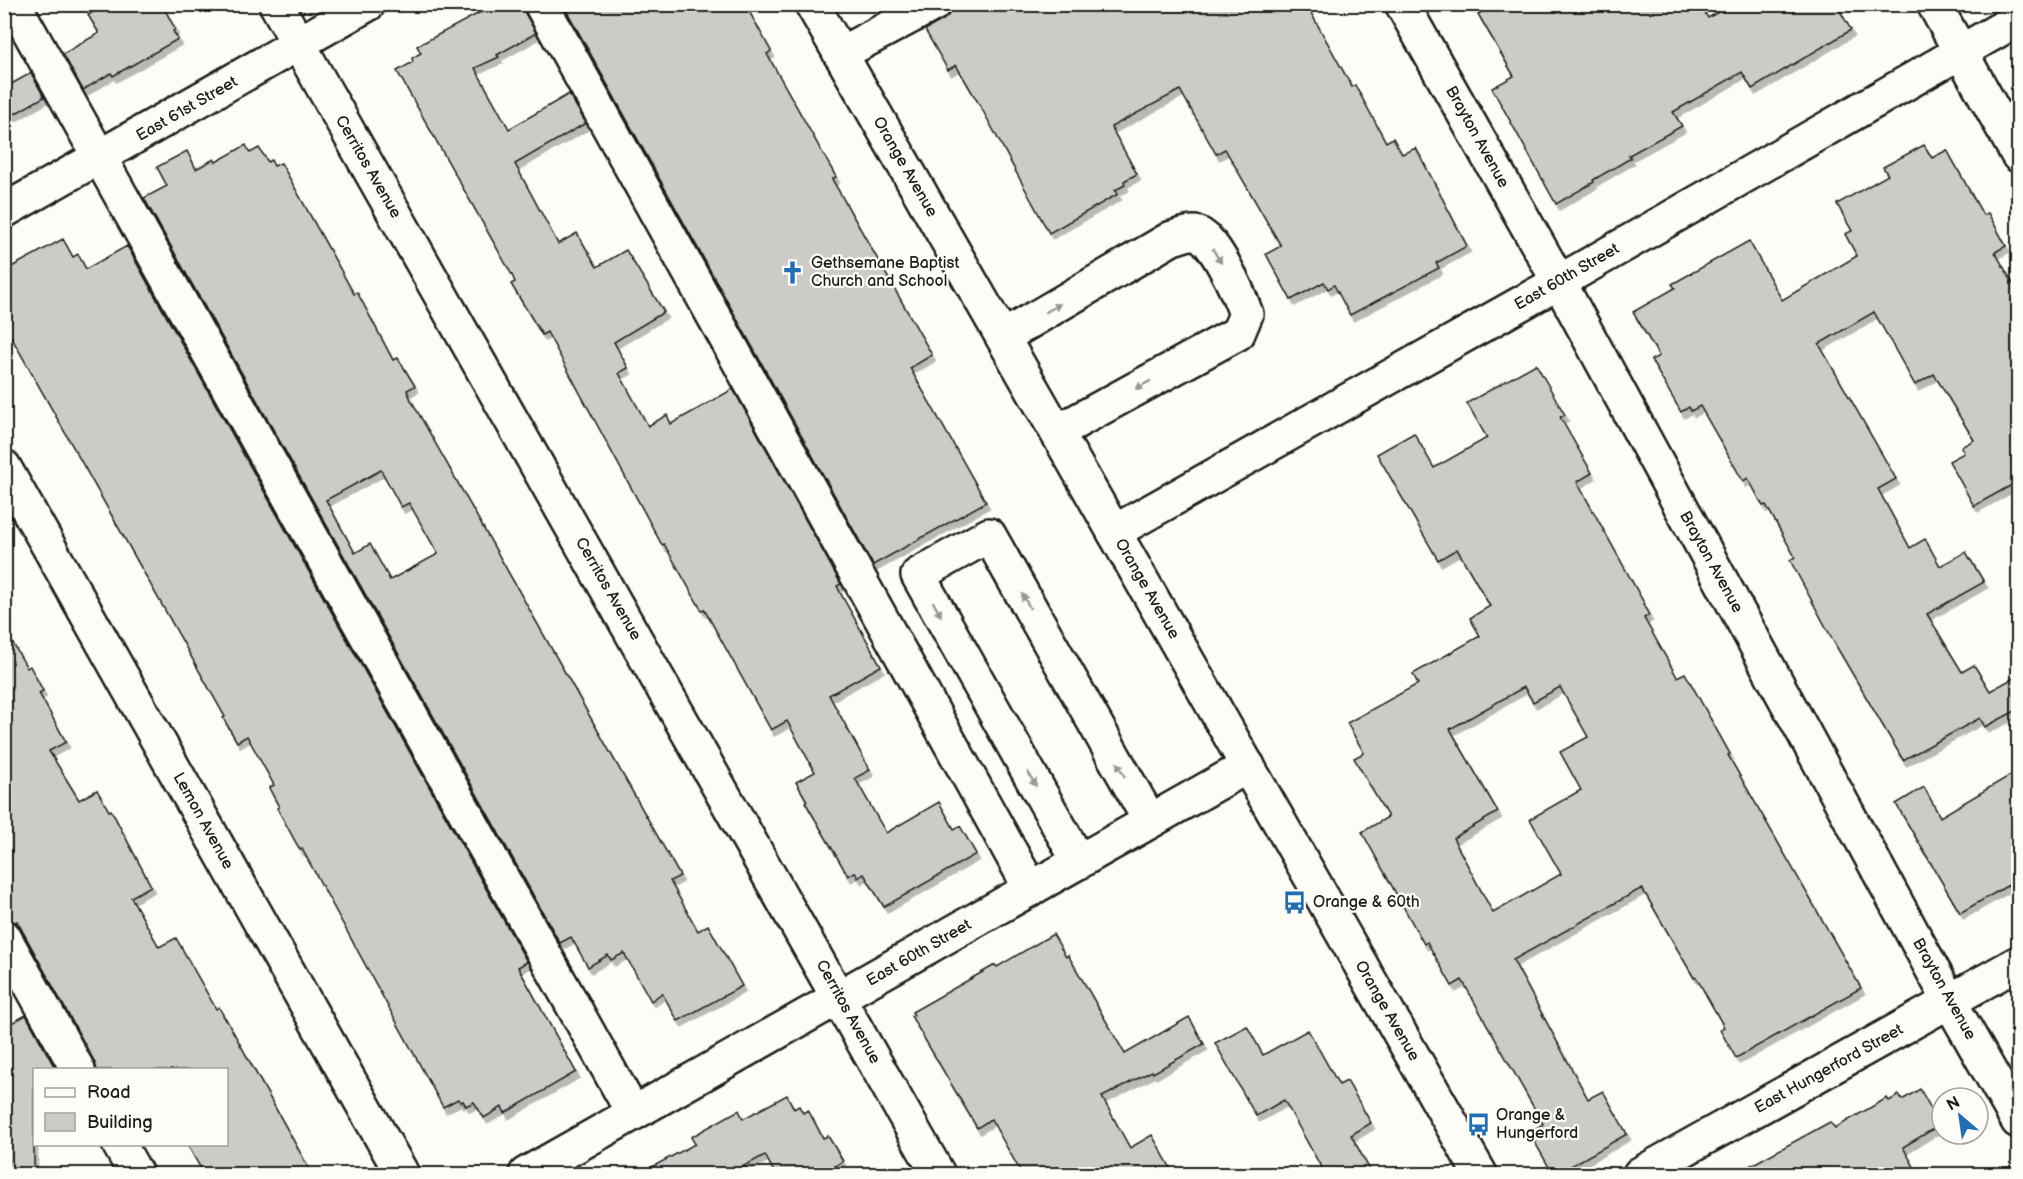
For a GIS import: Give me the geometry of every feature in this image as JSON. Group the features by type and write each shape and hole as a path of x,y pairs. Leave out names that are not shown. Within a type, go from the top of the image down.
{"street":[{"path":"14,4 633,1113"},
{"name":"Cerritos Avenue","path":"276,4 938,1174"},
{"name":"East 61st Street","path":"4,211 368,4"},
{"path":"541,4 1031,889"},
{"name":"Orange Avenue","path":"812,4 1480,1174"},
{"path":"840,54 934,4"},
{"name":"Brayton Avenue","path":"1402,4 1559,282 1950,1002 2019,1121"},
{"path":"1934,4 2019,155"},
{"name":"East 60th Street","path":"1114,531 1559,282 2019,19"},
{"path":"1002,337 1172,238 1194,232 1206,238 1238,290 1246,314 1238,333 1058,432"},
{"name":"Lemon Avenue","path":"4,467 402,1174"},
{"path":"1079,862 918,574 989,535 1150,821"},
{"name":"East 60th Street","path":"526,1174 1248,766"},
{"path":"4,937 77,1068"},
{"name":"East Hungerford Street","path":"1640,1174 2019,963"},
{"path":"120,1146 136,1174"}],"building":[{"path":"106,4 162,4 178,39 113,76 111,73 83,90 63,54 99,33 88,15"},
{"path":"496,4 522,4 536,33 497,55 499,57 475,68 509,129 569,94 586,123 515,164 558,244 577,233 597,267 626,250 664,312 614,342 628,368 619,373 648,426 667,415 671,424 733,389 841,584 837,586 881,666 829,695 870,770 855,778 886,833 939,802 954,829 960,826 976,854 884,907 864,874 858,878 855,872 848,876 805,802 807,801 796,782 815,772 787,721 771,730 704,609 702,611 664,544 662,545 547,332 542,335 511,284 515,282 512,275 397,71 413,62 412,58 421,53 417,46"},
{"name":"Gethsemane Baptist Church and School","path":"563,4 745,4 771,51 767,54 836,177 832,179 932,355 910,368 986,502 873,565"},
{"path":"953,4 1306,4 1352,87 1355,85 1386,142 1393,138 1402,154 1416,148 1467,246 1436,263 1439,268 1350,315 1334,285 1328,289 1324,282 1291,300 1266,254 1281,246 1225,149 1216,154 1180,90 1111,127 1137,174 1124,181 1125,185 1115,190 1118,194 1049,233 956,65 948,70 925,30 943,20 950,13"},
{"path":"1495,4 1700,4 1708,18 1732,4 1836,4 1851,30 1752,89 1742,72 1673,112 1682,126 1629,155 1631,158 1556,204 1492,88 1514,76 1478,14"},
{"path":"31,73 44,97 4,120 4,88"},
{"path":"246,145 250,153 259,148 268,162 271,160 274,166 281,163 354,294 357,292 393,360 398,358 415,386 407,390 411,400 680,876 670,881 698,931 708,925 742,986 678,1021 662,993 651,1001 624,953 611,960 608,955 588,967 571,937 560,943 144,198 167,186 157,167 187,151 196,169 214,159 216,162","holes":["381,470 401,507 409,503 438,554 390,580 370,544 355,553 326,500"]},
{"path":"1924,145 1932,158 1947,150 1983,215 1988,213 2006,246 1995,252 2019,294 2019,481 1974,506 1949,461 1964,453 1961,447 1974,440 1934,374 1915,385 1874,312 1819,344 1896,479 1878,489 1910,548 1925,539 1940,566 1966,552 1984,582 1927,614 1962,672 1974,665 1990,691 2019,675 2019,709 1985,727 1980,718 1903,760 1836,646 1790,560 1795,557 1766,505 1763,506 1748,478 1743,481 1700,406 1691,411 1689,407 1681,412 1651,360 1659,356 1633,312 1675,288 1672,284 1749,241 1782,300 1857,256 1845,234 1852,231 1837,204 1888,175 1883,167"},
{"path":"63,239 73,257 78,254 86,269 127,246 527,962 518,967 576,1072 505,1113 502,1107 484,1118 474,1102 466,1106 458,1099 443,1107 302,849 300,850 277,808 279,807 269,788 274,785 247,736 237,742 4,324 4,271"},
{"path":"1536,364 1565,415 1560,417 1592,473 1577,482 1644,603 1649,615 1644,618 1677,677 1685,673 1730,754 1728,755 1861,988 1736,1058 1720,1030 1724,1027 1642,888 1513,960 1588,1099 1603,1091 1627,1134 1557,1174 1553,1174 1529,1132 1543,1124 1462,980 1452,986 1427,942 1424,944 1362,832 1388,817 1354,758 1364,753 1347,723 1418,684 1413,674 1480,636 1470,618 1490,606 1457,549 1438,560 1377,454 1414,433 1434,468 1487,438 1467,403","holes":["1524,687 1533,702 1560,687 1588,737 1560,752 1581,790 1530,819 1561,874 1493,913 1453,838 1498,812 1450,729"]},
{"path":"4,628 27,668 30,666 43,691 39,693 66,742 49,751 79,800 97,790 109,811 111,810 151,886 131,897 159,947 176,938 216,1009 219,1007 226,1021 226,1019 312,1174 204,1174 188,1146 228,1146 228,1068 96,1068 17,921 4,918"},
{"path":"2019,770 2019,879 1960,913 1896,804 1924,787 1940,817"},
{"path":"1053,934 1066,957 1068,955 1125,1054 1189,1017 1204,1044 1153,1073 1152,1071 1102,1097 1130,1148 1152,1135 1174,1174 1022,1174 991,1119 977,1128 911,1016 914,1015 912,1012"},
{"path":"26,1015 55,1068 33,1068 34,1174 4,1174 4,1027"},
{"path":"1247,1026 1263,1055 1308,1030 1339,1085 1347,1081 1371,1123 1351,1135 1372,1174 1325,1174 1284,1100 1256,1116 1215,1043"},
{"path":"1920,1089 1930,1107 1930,1131 1903,1147 1918,1174 1735,1174 1830,1122 1835,1128 1887,1098 1889,1101 1899,1095 1902,1100"},
{"path":"787,1095 794,1109 799,1106 803,1113 808,1110 823,1138 828,1136 843,1161 835,1166 840,1174 775,1174 765,1155 729,1174 639,1174 695,1144 691,1137 739,1110 743,1119"}],"place":[{"name":"Gethsemane Baptist Church and School","path":"793,272"},
{"name":"Orange & 60th","path":"1295,902"},
{"name":"Orange & Hungerford","path":"1478,1124"}]}
